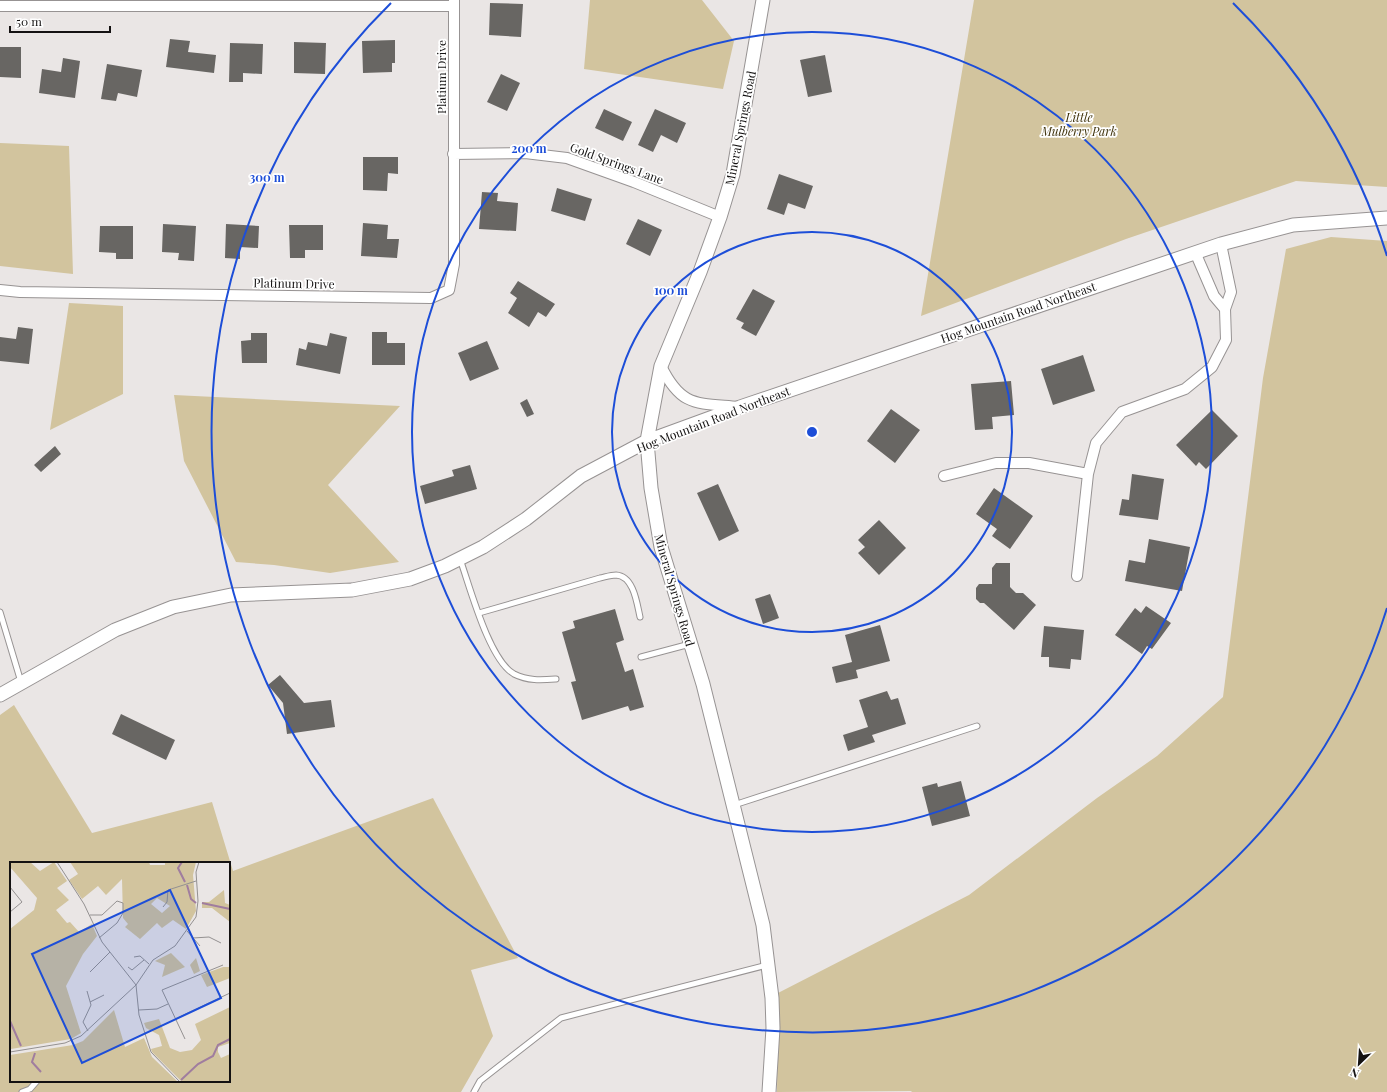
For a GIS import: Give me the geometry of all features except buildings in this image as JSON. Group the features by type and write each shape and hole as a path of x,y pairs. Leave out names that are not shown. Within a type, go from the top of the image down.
{"street":[{"name":"Mineral Springs Road","path":"763,0 733,174 720,217 661,366 647,441 651,488 660,547 703,684 762,925 768,964 774,1028 769,1092"},
{"path":"0,6 454,3"},
{"name":"Platium Drive","path":"454,3 454,154"},
{"name":"Gold Springs Lane","path":"454,154 525,152 567,158 634,182 720,217"},
{"name":"Platinum Drive","path":"0,290 20,292 431,298 449,290 452,277 454,154"},
{"name":"Hog Mountain Road Northeast","path":"0,695 115,630 173,607 231,595 352,590 410,579 460,559 483,547 526,519 581,476 647,441 740,408 1221,244 1293,225 1387,218"},
{"path":"1077,576 1088,474 1096,443 1122,412 1185,389 1212,366 1226,340 1225,309 1231,292 1221,244"},
{"path":"1196,252 1214,296 1225,309"},
{"path":"661,366 673,388 686,399 696,403 740,408"},
{"path":"944,476 996,463 1029,463 1088,474"}],"lane":[{"path":"460,559 497,658 513,674 532,680 556,679"},
{"path":"479,612 600,578 617,575 623,577 632,586 640,617"},
{"path":"0,612 21,682"},
{"path":"641,657 691,644"},
{"path":"733,805 977,726"},
{"path":"474,1092 480,1081 561,1018 768,964"},
{"path":"22,1092 30,1089 36,1082"}],"green space":[{"path":"590,0 702,0 734,41 723,89 584,69"},
{"name":"Little Mulberry Park","path":"974,0 1387,0 1387,187 1296,181 1126,239 921,316"},
{"path":"0,143 69,146 73,274 0,266"},
{"path":"1331,237 1387,241 1387,1092 777,1092 778,993 969,895 1097,798 1157,756 1223,697 1263,378 1286,249"},
{"path":"69,303 123,306 123,394 50,430"},
{"path":"174,395 400,406 328,485 399,562 330,573 274,565 236,562 184,461"},
{"path":"14,705 92,833 212,802 233,871 433,798 518,958 471,970 493,1036 461,1092 0,1092 0,715"}]}
